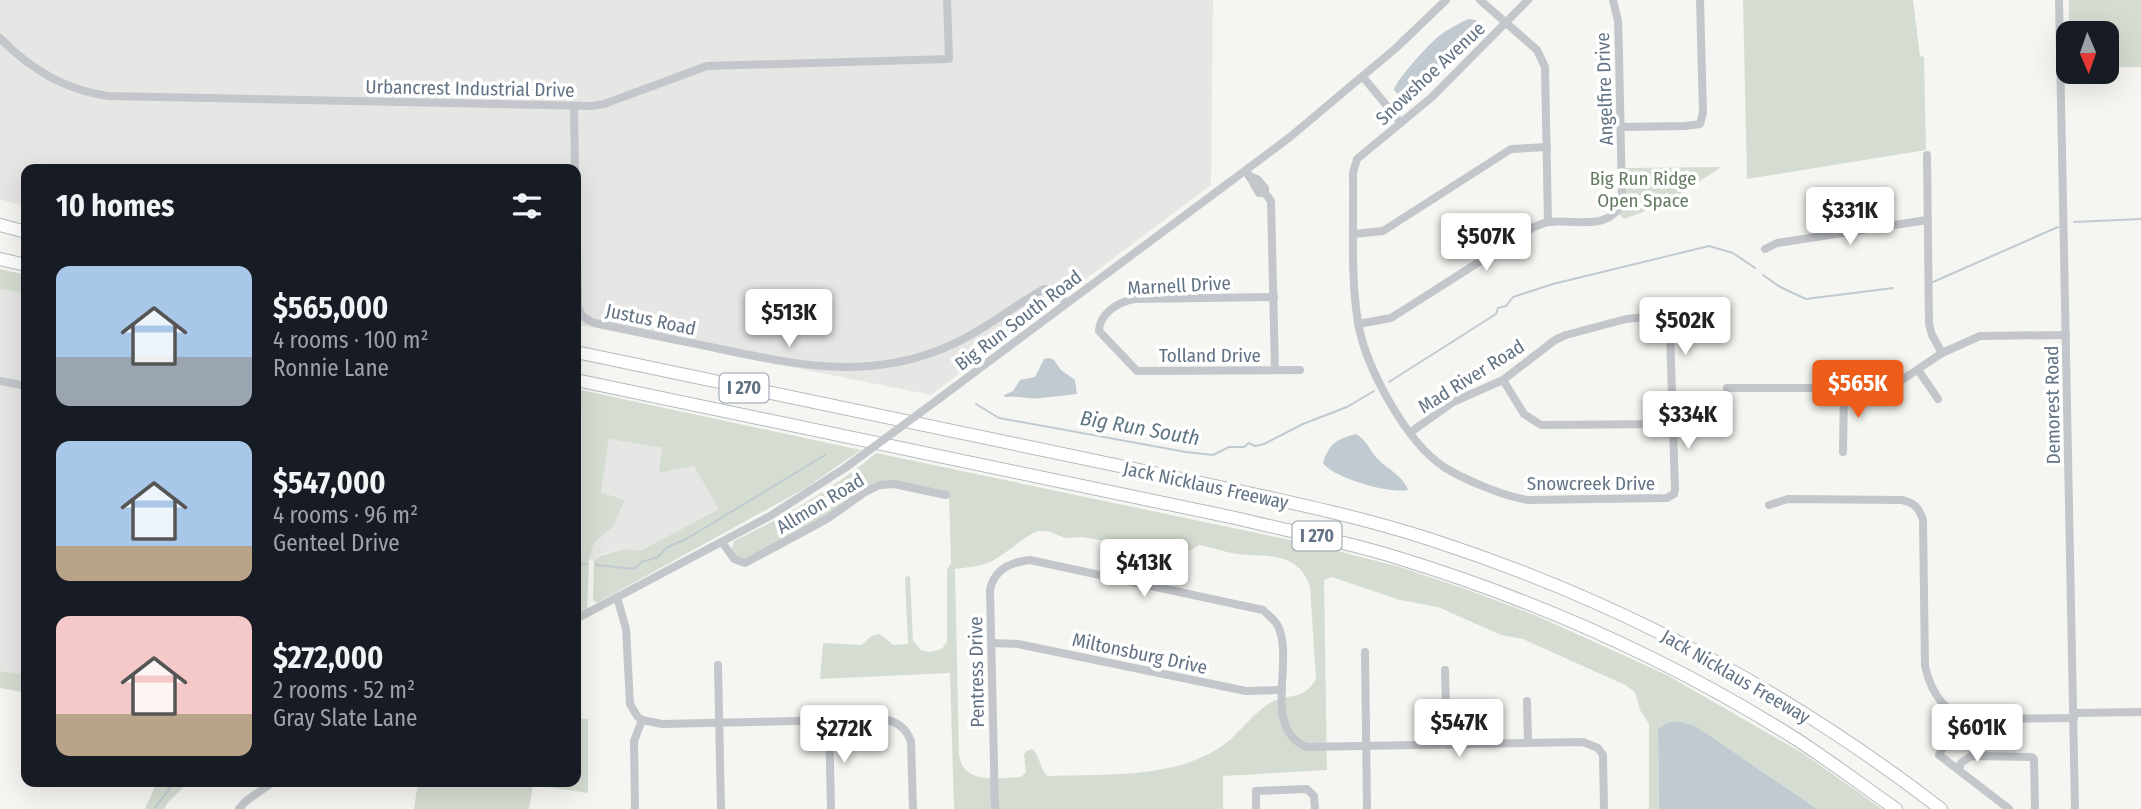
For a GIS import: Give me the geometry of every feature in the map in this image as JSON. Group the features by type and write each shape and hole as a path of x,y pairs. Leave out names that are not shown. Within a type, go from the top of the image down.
{"highway":[{"path":"0,225 21,232"},
{"path":"0,231 21,233"},
{"path":"0,259 21,264"},
{"name":"Jack Nicklaus Freeway","path":"581,353 1240,491 1428,539 1541,579 1721,663 1882,765 1941,809"},
{"name":"Jack Nicklaus Freeway","path":"581,381 1241,519 1347,543 1409,562 1540,608 1638,651 1797,739 1896,809"}],"street":[{"name":"Urbancrest Industrial Drive","path":"0,38 37,71 66,85 108,96 574,106 604,103 707,66 948,59 947,0"},
{"name":"Big Run South Road","path":"581,616 800,499 845,468 1066,303 1247,174 1363,77 1446,0"},
{"path":"1358,324 1391,318 1522,232 1548,222 1545,67 1537,50 1480,0"},
{"name":"Snowshoe Avenue","path":"1354,169 1360,156 1432,97 1528,0"},
{"name":"Angelfire Drive","path":"1548,222 1604,221 1612,216 1622,201 1618,21 1613,0"},
{"path":"1621,127 1700,124 1703,113 1700,0"},
{"name":"Demorest Road","path":"2059,0 2075,809"},
{"path":"1363,77 1401,123"},
{"path":"574,106 575,164"},
{"path":"1354,234 1383,231 1511,149 1547,147"},
{"path":"1927,155 1929,324 1942,353"},
{"name":"Snowcreek Drive","path":"1354,169 1354,274 1358,324 1382,391 1411,432 1443,466 1519,499 1667,498 1674,494 1672,424"},
{"path":"1247,174 1259,180 1270,201 1275,370"},
{"path":"1765,249 1777,243 1927,220"},
{"name":"Justus Road","path":"581,315 595,323 790,363 856,368 906,360 943,348 986,327 1044,289 1052,288 1059,292 1066,303"},
{"name":"Marnell Drive","path":"1099,328 1101,320 1118,304 1134,299 1274,296"},
{"name":"Mad River Road","path":"1411,432 1453,402 1503,380 1555,340 1626,318 1648,317 1666,320 1670,331 1672,424"},
{"name":"Tolland Drive","path":"1099,328 1100,334 1137,371 1300,370"},
{"path":"1727,388 1886,387 1970,339 1987,335 2066,335"},
{"path":"1918,370 1938,399"},
{"path":"1503,380 1524,414 1541,425 1672,424"},
{"path":"0,381 21,385"},
{"path":"1843,452 1844,388"},
{"name":"Allmon Road","path":"722,542 734,559 746,563 827,519 865,492 880,485 894,484 946,495"},
{"path":"1769,505 1787,499 1902,500 1912,502 1920,510 1923,520 1926,666 1929,682 1937,698 1959,717 1983,719 2141,712"},
{"name":"Pentress Drive","path":"995,809 991,584 1001,570 1013,562 1030,560 1263,610 1277,624 1281,638 1282,690"},
{"path":"617,597 626,629 630,704 642,720 662,724 883,719 894,721 903,727 912,747 913,809"},
{"name":"Miltonsburg Drive","path":"992,643 1018,643 1247,691 1282,690"},
{"path":"1365,652 1367,809"},
{"path":"718,666 721,809"},
{"path":"1446,670 1447,745"},
{"path":"1282,690 1283,719 1289,734 1312,748 1583,742 1598,748 1603,755 1604,809"},
{"path":"1527,701 1528,743"},
{"path":"1959,717 1939,755 2009,809"},
{"path":"635,809 634,741 642,720"},
{"path":"828,721 831,809"},
{"path":"1959,769 1961,763 1971,756 2032,757 2035,809"},
{"path":"239,809 266,787"},
{"path":"1256,809 1256,791 1307,789 1314,796 1315,809"}],"shaded area":[{"path":"0,0 1213,0 1211,185 931,395 581,325 581,164 21,164 21,205 0,199"},
{"path":"1468,19 1476,20 1480,26 1480,32 1475,39 1457,48 1438,73 1403,99 1394,90 1406,71 1439,36"},
{"path":"0,289 21,293 21,674 0,671"},
{"path":"1049,358 1075,380 1077,394 1037,398 1005,397 1020,380 1035,377 1044,359"},
{"path":"581,410 583,522 581,556"},
{"path":"1356,434 1365,441 1379,460 1403,480 1408,490 1389,490 1362,484 1338,474 1323,463 1328,450 1335,443"},
{"path":"608,439 662,448 660,473 694,466 720,509 640,551 625,549 600,555 594,561 589,560 594,543 613,527 625,500 601,492"},
{"path":"1669,722 1681,722 1697,727 1817,809 1659,809 1658,729"}],"green space":[{"path":"1743,0 1913,0 1920,56 1924,57 1926,150 1747,179"},
{"path":"2069,0 2141,0 2141,67 2119,67 2119,21 2069,21"},
{"name":"Big Run Ridge Open Space","path":"1721,167 1667,203 1624,219 1617,212 1621,168"},
{"path":"0,269 21,274 21,293 0,289"},
{"path":"581,390 861,450 804,489 597,603 593,600 594,561 600,556 625,549 640,551 719,509 694,466 659,473 662,448 609,439 601,492 625,500 613,527 594,543 589,560 587,610 581,613"},
{"path":"876,453 1314,545 1400,567 1471,591 1537,616 1667,675 1804,754 1882,809 1817,809 1697,727 1658,730 1659,809 1649,809 1649,724 1640,710 1635,692 1523,639 1501,635 1438,607 1400,600 1332,577 1324,580 1327,770 1223,776 1223,809 954,809 950,673 820,679 823,643 862,645 871,636 880,634 893,645 908,644 905,577 910,576 913,641 921,650 930,652 942,649 947,641 947,570 951,563 949,494 885,482 759,554 742,560 731,551 734,541 808,502","holes":["1048,531 1065,538 1082,537 1176,553 1184,553 1200,545 1227,552 1286,560 1303,573 1310,586 1316,679 1301,694 1270,703 1222,746 1183,764 1138,773 1048,776 1032,749 1024,755 1026,772 1021,777 982,778 974,775 967,771 959,754 955,569 989,562 1032,534"]},
{"path":"0,671 21,674 21,692 0,688"},
{"path":"581,718 588,719 588,793 547,787 581,787"},
{"path":"155,787 184,787 164,809 145,809"},
{"path":"417,787 533,787 529,809 414,809"}],"waterway":[{"name":"Big Run South","path":"2074,222 2141,219"},
{"name":"Big Run South","path":"1933,282 2058,227"},
{"name":"Big Run South","path":"1389,382 1496,314 1498,308 1506,306 1513,297 1553,284 1709,246 1733,253 1755,268"},
{"name":"Big Run South","path":"1763,275 1780,287 1806,299 1893,288"},
{"name":"Big Run South","path":"976,404 999,418 1213,455 1229,447 1244,447 1249,443 1255,446 1264,444 1303,424 1347,407 1374,391"},
{"name":"Big Run South","path":"596,565 634,569 825,455"},
{"name":"Big Run South","path":"581,564 586,564"},
{"name":"Big Run South","path":"154,809 171,787"}]}
